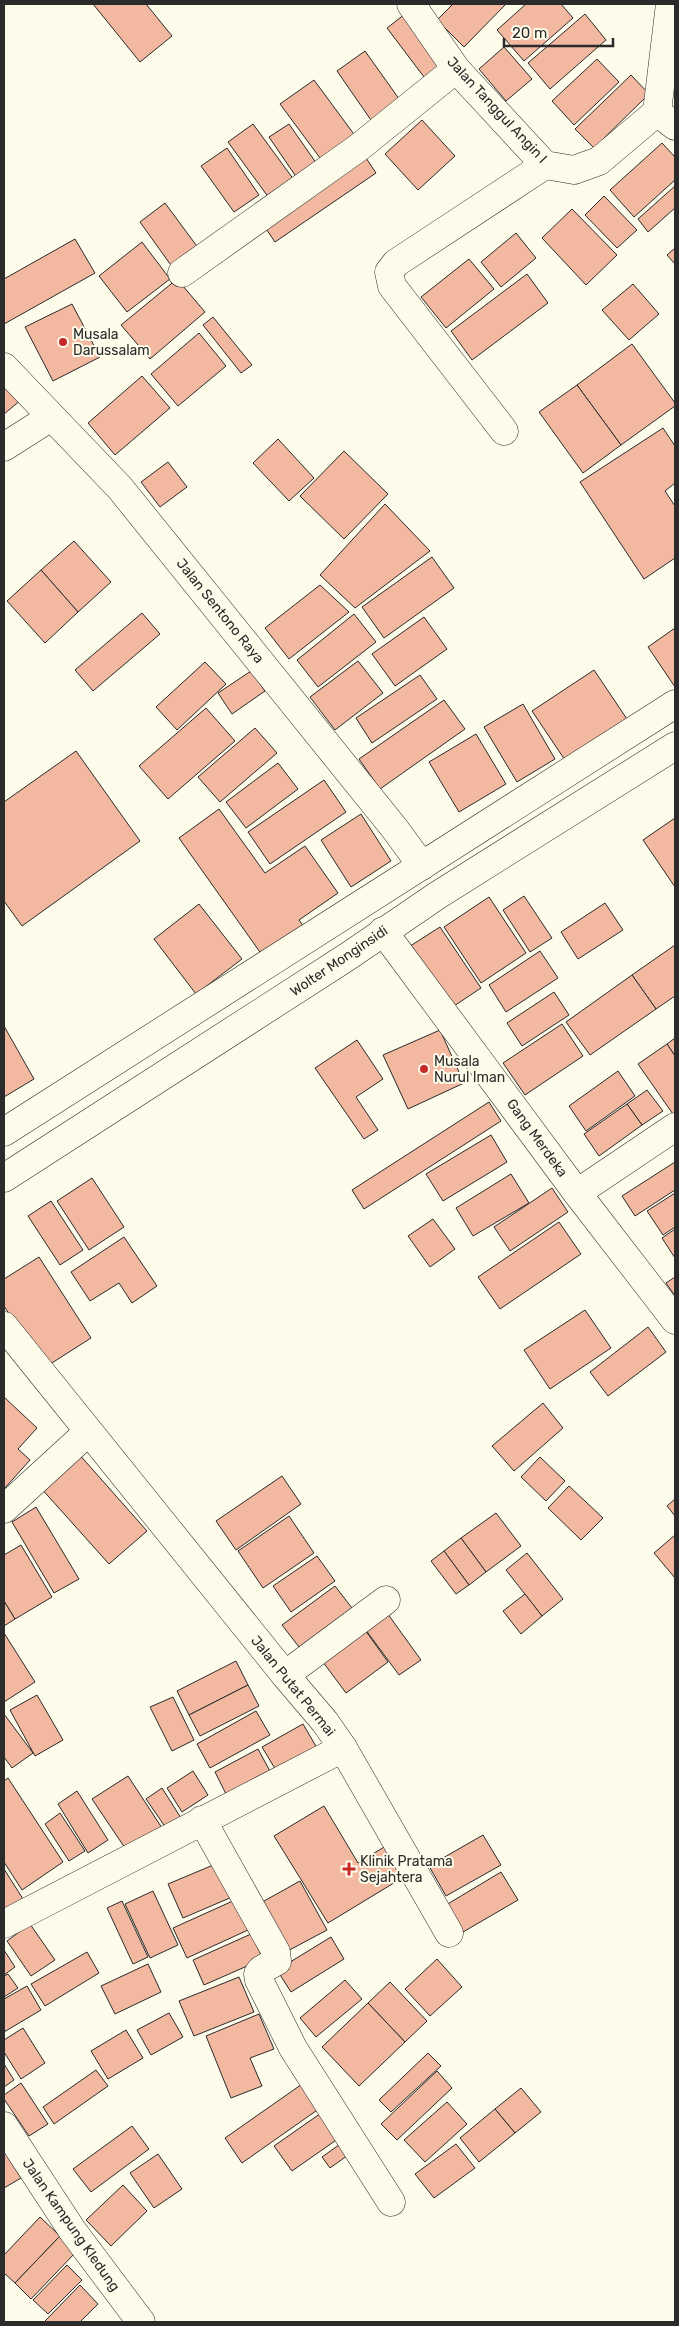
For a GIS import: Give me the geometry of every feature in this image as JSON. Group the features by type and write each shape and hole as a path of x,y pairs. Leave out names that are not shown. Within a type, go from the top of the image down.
{"street":[{"name":"Jalan Tanggul Angin I","path":"411,4 456,69 545,165 574,170 599,161 666,119"},
{"path":"666,119 670,4"},
{"path":"182,273 358,148 456,69"},
{"path":"504,431 392,286 389,272 396,263 545,165"},
{"name":"Jalan Sentono Raya","path":"4,367 120,488 395,829 422,866"},
{"path":"4,447 51,417"},
{"path":"4,1132 328,928 675,704"},
{"name":"Wolter Monginsidi","path":"4,1178 347,956 383,930 675,746"},
{"path":"328,928 347,956"},
{"name":"Gang Merdeka","path":"383,930 577,1193 675,1320"},
{"path":"577,1193 675,1128"},
{"name":"Jalan Putat Permai","path":"4,1326 325,1722 342,1748 4,1924"},
{"path":"4,1509 88,1432"},
{"path":"285,1675 386,1600"},
{"path":"342,1748 449,1933"},
{"path":"202,1820 276,1952 277,1961 261,1970 258,1974 259,1980 293,2048 391,2202"},
{"name":"Jalan Kampung Kledung","path":"4,2126 72,2230 141,2322"}],"building":[{"path":"93,4 146,4 172,36 140,62"},
{"path":"453,4 506,4 464,47 437,20"},
{"path":"526,4 561,4 573,18 524,61 497,30"},
{"path":"405,14 443,63 424,77 387,28"},
{"path":"585,14 606,40 550,89 528,63"},
{"path":"504,47 532,79 506,101 479,69"},
{"path":"365,51 402,103 373,123 337,71"},
{"path":"597,59 619,82 574,125 552,101"},
{"path":"631,75 649,94 594,148 575,129"},
{"path":"314,80 359,141 326,166 280,104"},
{"path":"422,120 455,156 418,190 385,154"},
{"path":"253,124 297,184 272,202 228,142"},
{"path":"289,124 319,167 299,181 269,137"},
{"path":"662,143 675,157 675,180 634,217 610,190"},
{"path":"227,148 259,195 234,212 201,166"},
{"path":"362,152 376,173 275,242 260,220"},
{"path":"675,186 675,208 648,232 638,219"},
{"path":"604,196 637,230 617,248 585,215"},
{"path":"165,203 199,249 173,268 140,222"},
{"path":"572,209 617,255 586,285 542,238"},
{"path":"516,233 536,258 501,287 481,262"},
{"path":"75,239 95,273 4,324 4,279"},
{"path":"142,242 170,279 127,312 99,276"},
{"path":"675,248 675,264 667,255"},
{"path":"469,259 494,289 446,328 421,297"},
{"path":"527,274 548,303 472,360 451,331"},
{"path":"177,279 205,312 150,359 121,325"},
{"path":"633,284 659,314 629,340 602,310"},
{"name":"Musala Darussalam","path":"72,304 100,357 53,381 25,327"},
{"path":"213,317 252,365 241,373 203,325"},
{"path":"199,333 226,366 178,406 151,374"},
{"path":"632,344 675,403 675,406 621,445 577,385"},
{"path":"142,376 170,408 115,455 88,423"},
{"path":"4,383 21,400 4,414"},
{"path":"577,385 621,445 583,473 539,412"},
{"path":"663,428 675,446 675,483 665,491 675,506 675,558 644,579 580,482"},
{"path":"278,439 314,478 289,501 253,463"},
{"path":"344,451 388,494 344,539 300,496"},
{"path":"168,462 187,487 160,507 141,482"},
{"path":"385,504 430,551 355,608 320,575"},
{"path":"74,541 111,582 78,612 41,570"},
{"path":"432,557 454,588 384,638 362,607"},
{"path":"41,570 78,612 45,643 7,601"},
{"path":"320,585 349,612 289,659 265,628"},
{"path":"142,613 160,634 93,691 75,670"},
{"path":"354,614 376,642 318,687 297,660"},
{"path":"424,617 447,649 395,686 372,654"},
{"path":"675,628 675,687 648,647"},
{"path":"358,661 383,693 335,730 310,697"},
{"path":"205,662 226,684 177,730 156,707"},
{"path":"594,670 631,725 569,766 532,711"},
{"path":"251,671 265,691 232,714 218,693"},
{"path":"420,675 437,699 372,743 356,718"},
{"path":"444,700 465,729 380,789 359,759"},
{"path":"523,704 555,759 517,782 484,727"},
{"path":"206,708 235,741 168,799 139,766"},
{"path":"255,728 277,753 220,802 198,777"},
{"path":"476,734 506,784 459,812 429,762"},
{"path":"76,751 140,841 22,926 4,901 4,802"},
{"path":"278,763 298,789 246,828 226,802"},
{"path":"324,780 346,812 270,864 248,832"},
{"path":"219,809 265,873 305,846 338,893 299,920 308,932 267,962 179,838"},
{"path":"361,814 391,861 351,887 321,840"},
{"path":"675,818 675,887 643,840"},
{"path":"524,896 552,938 530,952 503,910"},
{"path":"489,897 526,953 481,983 444,927"},
{"path":"605,903 623,930 578,959 561,932"},
{"path":"199,904 242,959 196,994 154,939"},
{"path":"440,927 481,988 448,1010 407,948"},
{"path":"675,945 675,996 656,1009 632,975"},
{"path":"540,951 558,978 506,1012 489,985"},
{"path":"632,975 656,1009 590,1055 566,1022"},
{"path":"554,992 569,1015 522,1046 507,1023"},
{"path":"562,1024 583,1056 525,1095 503,1063"},
{"path":"4,1026 34,1079 4,1097"},
{"name":"Musala Nurul Iman","path":"440,1030 464,1083 408,1109 383,1055"},
{"path":"675,1038 675,1056 667,1044"},
{"path":"357,1040 383,1079 356,1097 378,1130 364,1139 315,1068"},
{"path":"667,1044 675,1056 675,1117 638,1064"},
{"path":"618,1071 635,1096 586,1131 569,1106"},
{"path":"647,1090 663,1111 642,1125 627,1104"},
{"path":"489,1102 501,1121 364,1209 352,1190"},
{"path":"627,1104 642,1125 599,1156 584,1134"},
{"path":"491,1135 507,1162 443,1201 426,1174"},
{"path":"675,1162 675,1190 635,1216 622,1196"},
{"path":"511,1174 529,1203 473,1236 456,1208"},
{"path":"92,1178 124,1227 89,1250 57,1201"},
{"path":"552,1188 568,1212 510,1251 494,1227"},
{"path":"675,1193 675,1227 663,1235 647,1211"},
{"path":"51,1201 83,1250 60,1265 28,1216"},
{"path":"433,1219 455,1249 430,1267 408,1236"},
{"path":"559,1222 581,1254 500,1309 478,1277"},
{"path":"675,1229 675,1258 662,1238"},
{"path":"124,1237 157,1286 132,1303 119,1283 90,1301 71,1272"},
{"path":"39,1257 91,1338 44,1368 4,1306 4,1279"},
{"path":"675,1277 675,1296 666,1283"},
{"path":"585,1310 611,1348 550,1389 524,1350"},
{"path":"648,1327 666,1352 608,1396 590,1372"},
{"path":"4,1397 37,1428 18,1449 30,1460 4,1489"},
{"path":"543,1403 563,1428 514,1471 492,1446"},
{"path":"78,1453 147,1531 109,1564 40,1487"},
{"path":"540,1457 565,1481 546,1501 521,1477"},
{"path":"282,1476 301,1504 236,1550 216,1521"},
{"path":"569,1486 603,1518 581,1540 548,1508"},
{"path":"675,1499 675,1516 667,1506"},
{"path":"36,1507 79,1579 54,1593 12,1522"},
{"path":"496,1513 521,1546 486,1572 461,1538"},
{"path":"289,1516 314,1553 263,1588 238,1551"},
{"path":"675,1535 675,1578 654,1553"},
{"path":"461,1538 486,1572 469,1585 444,1551"},
{"path":"21,1545 52,1597 15,1619 4,1601 4,1555"},
{"path":"444,1551 469,1585 456,1594 431,1561"},
{"path":"527,1553 563,1599 542,1616 506,1570"},
{"path":"317,1556 335,1581 291,1612 273,1586"},
{"path":"335,1586 352,1608 299,1647 282,1625"},
{"path":"525,1594 542,1616 521,1634 503,1611"},
{"path":"4,1601 15,1619 4,1626"},
{"path":"382,1606 421,1660 399,1675 360,1622"},
{"path":"360,1623 388,1662 346,1693 317,1654"},
{"path":"4,1633 35,1682 4,1702"},
{"path":"236,1661 248,1685 189,1715 177,1691"},
{"path":"248,1685 259,1706 200,1736 189,1715"},
{"path":"37,1695 63,1740 35,1756 10,1710"},
{"path":"173,1697 194,1740 172,1751 150,1707"},
{"path":"256,1711 270,1735 210,1768 197,1744"},
{"path":"4,1714 33,1753 12,1768 4,1757"},
{"path":"303,1724 317,1748 277,1772 262,1747"},
{"path":"258,1749 271,1773 227,1796 215,1772"},
{"path":"193,1771 208,1795 182,1812 167,1788"},
{"path":"128,1776 162,1828 127,1851 92,1799"},
{"path":"8,1778 63,1862 22,1890 4,1862 4,1781"},
{"path":"162,1788 181,1818 166,1828 146,1799"},
{"path":"77,1791 108,1840 88,1853 58,1804"},
{"name":"Klinik Pratama Sejahtera","path":"324,1806 358,1863 389,1844 407,1875 328,1923 274,1836"},
{"path":"60,1813 85,1851 69,1861 45,1824"},
{"path":"483,1835 501,1865 446,1896 429,1866"},
{"path":"218,1863 232,1897 183,1918 168,1884"},
{"path":"4,1869 23,1899 4,1912"},
{"path":"501,1872 518,1900 463,1932 446,1905"},
{"path":"300,1881 327,1930 282,1954 255,1906"},
{"path":"153,1891 178,1945 150,1958 125,1904"},
{"path":"235,1900 248,1930 187,1958 173,1928"},
{"path":"122,1901 148,1957 133,1964 107,1908"},
{"path":"30,1924 55,1960 31,1976 7,1941"},
{"path":"251,1934 263,1959 204,1985 193,1960"},
{"path":"331,1937 344,1959 291,1992 277,1970"},
{"path":"4,1950 15,1967 4,1975"},
{"path":"87,1952 99,1973 45,2006 31,1984"},
{"path":"437,1959 462,1987 430,2016 405,1989"},
{"path":"148,1964 161,1992 115,2014 101,1986"},
{"path":"8,1974 18,1988 4,1997 4,1976"},
{"path":"239,1977 254,2012 194,2036 179,2001"},
{"path":"345,1980 362,1999 316,2037 300,2018"},
{"path":"390,1982 427,2021 405,2042 368,2003"},
{"path":"27,1986 41,2010 4,2032 4,1999"},
{"path":"368,2003 405,2042 359,2086 322,2047"},
{"path":"169,2013 183,2037 151,2055 137,2030"},
{"path":"259,2014 274,2049 250,2058 262,2086 231,2098 206,2036"},
{"path":"23,2028 45,2063 21,2079 4,2052 4,2040"},
{"path":"126,2030 143,2058 108,2079 91,2051"},
{"path":"428,2053 441,2066 391,2112 379,2100"},
{"path":"4,2064 14,2080 4,2087"},
{"path":"96,2070 108,2086 54,2124 43,2107"},
{"path":"437,2071 452,2088 397,2140 381,2124"},
{"path":"305,2082 323,2106 242,2163 225,2138"},
{"path":"21,2083 48,2124 29,2136 4,2099 4,2095"},
{"path":"521,2088 541,2112 515,2133 495,2109"},
{"path":"447,2102 467,2124 425,2162 404,2140"},
{"path":"495,2109 515,2133 479,2162 460,2138"},
{"path":"324,2111 342,2136 292,2171 274,2146"},
{"path":"132,2126 149,2149 91,2192 73,2169"},
{"path":"343,2142 351,2153 330,2168 322,2157"},
{"path":"456,2144 475,2168 434,2198 415,2174"},
{"path":"6,2154 21,2178 4,2188 4,2155"},
{"path":"158,2154 182,2189 154,2208 130,2173"},
{"path":"123,2185 147,2211 111,2246 86,2220"},
{"path":"40,2217 60,2236 15,2283 4,2273 4,2255"},
{"path":"60,2236 76,2252 31,2299 15,2283"},
{"path":"67,2265 82,2280 48,2314 33,2300"},
{"path":"80,2285 98,2304 80,2322 46,2322 45,2321"}],"place":[{"name":"Musala Darussalam","path":"63,342"},
{"name":"Musala Nurul Iman","path":"424,1069"},
{"name":"Klinik Pratama Sejahtera","path":"349,1869"}]}
